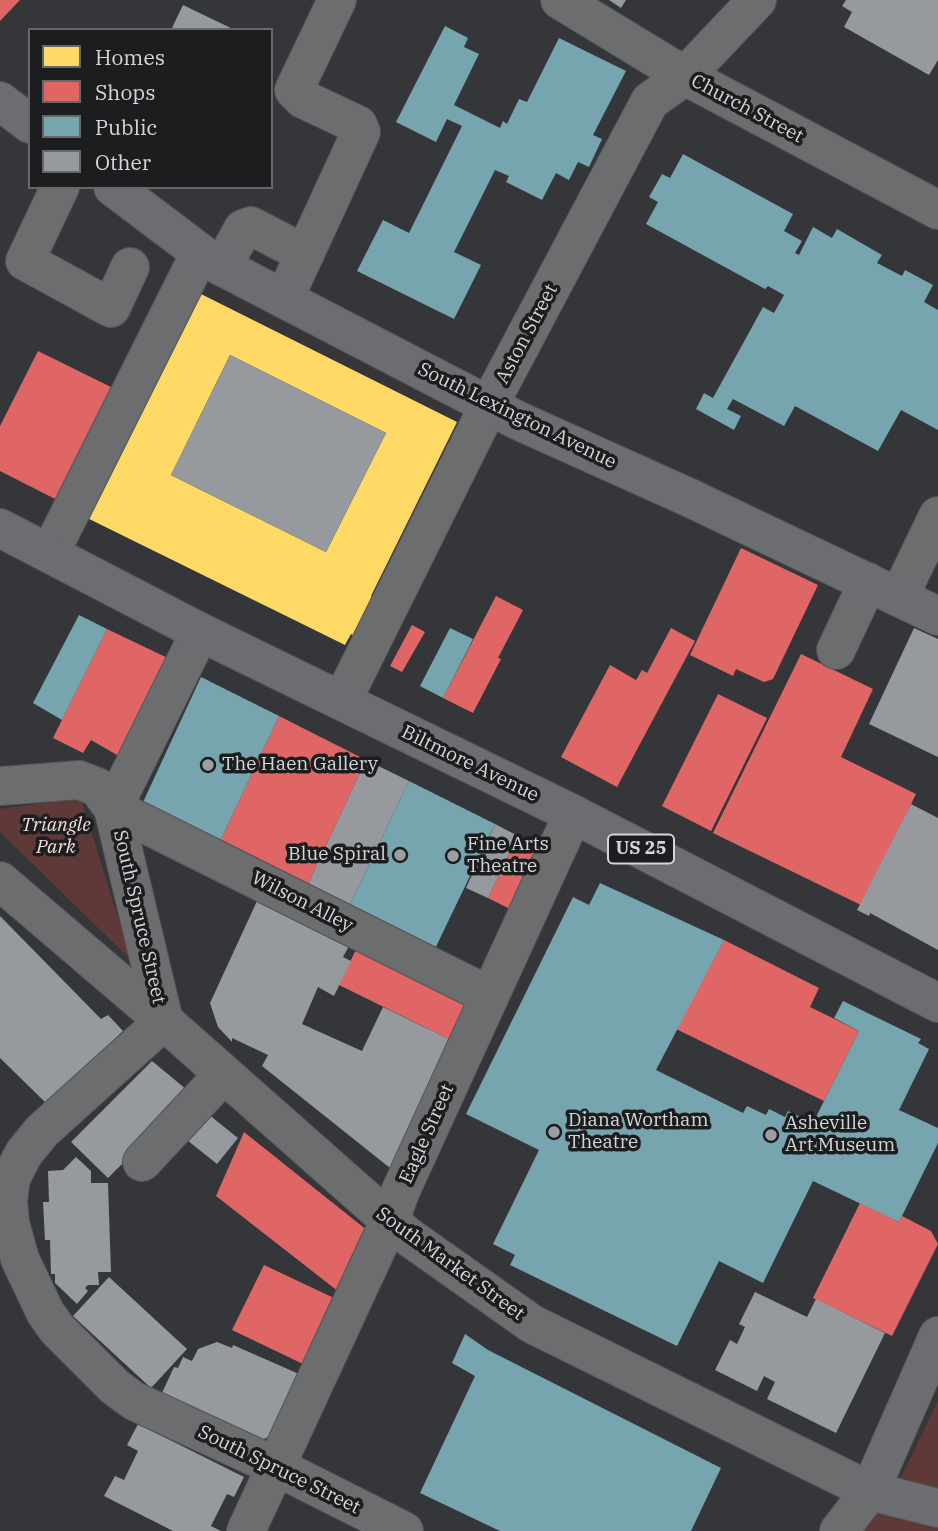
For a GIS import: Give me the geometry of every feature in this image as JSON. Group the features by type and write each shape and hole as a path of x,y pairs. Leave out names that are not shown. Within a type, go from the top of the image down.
{"main road":[{"path":"0,101 28,122"},
{"name":"South Lexington Avenue","path":"116,189 211,260 284,299 489,405 938,616"},
{"name":"Biltmore Avenue","path":"0,528 200,632 573,814 938,1003"},
{"path":"870,1491 938,1335"},
{"name":"South Market Street","path":"870,1491 938,1508"}],"street":[{"path":"284,299 361,132 358,125 303,99 293,90 337,0"},
{"name":"Church Street","path":"560,0 685,76 938,210"},
{"name":"Aston Street","path":"342,701 489,405 650,101 685,76 757,0"},
{"path":"59,189 24,261 111,308 130,267"},
{"path":"50,553 211,260 243,229 251,226 305,254"},
{"path":"836,650 938,516"},
{"name":"South Spruce Street","path":"200,632 114,808 164,1021 42,1132 24,1153 11,1178 5,1216 20,1259 45,1312 57,1329 97,1371 134,1401 276,1467 404,1531"},
{"path":"0,786 79,780 97,787 114,808"},
{"name":"Wilson Alley","path":"114,808 490,996"},
{"name":"Eagle Street","path":"246,1531 573,814"},
{"name":"South Market Street","path":"0,881 164,1021 389,1222 532,1324 870,1491"},
{"path":"142,1162 223,1075"},
{"path":"839,1531 870,1491"}],"green space":[{"name":"Triangle Park","path":"81,798 131,960 0,832 0,809"},
{"path":"938,1401 938,1531 861,1531 903,1473"}],"building: Homes":[{"path":"189,288 457,422 371,596 377,599 357,638 351,634 345,645 75,512","holes":["230,355 386,433 326,552 171,475"]}],"building: Shops":[{"path":"0,0 20,0 0,21"},
{"path":"38,351 121,392 65,504 0,471 0,426"},
{"path":"741,548 818,585 773,679 764,682 736,669 733,676 690,655"},
{"path":"496,596 523,610 473,713 443,698"},
{"path":"412,625 425,632 402,672 390,666"},
{"path":"671,628 695,641 617,787 561,757 610,665 636,680 642,670 647,673"},
{"path":"107,629 174,661 130,752 117,755 91,740 83,753 53,738"},
{"path":"801,654 873,689 841,757 916,794 861,905 713,833"},
{"path":"718,694 767,718 711,831 662,806"},
{"path":"279,716 366,760 307,886 216,850"},
{"path":"518,836 539,848 510,909 488,898"},
{"path":"724,940 819,988 810,1007 859,1031 824,1101 676,1029"},
{"path":"360,941 470,995 449,1039 339,985"},
{"path":"244,1132 368,1231 339,1292 216,1196"},
{"path":"860,1203 899,1222 902,1216 931,1231 938,1244 892,1336 813,1298"},
{"path":"264,1265 334,1298 303,1364 232,1330"}],"building: Public":[{"path":"445,26 468,38 464,47 479,54 454,105 500,128 503,121 507,124 519,99 527,102 559,38 626,71 593,135 602,139 589,167 578,162 569,180 556,173 542,200 506,182 509,176 495,170 454,252 481,265 454,319 357,271 383,220 409,233 462,126 447,119 436,142 396,122"},
{"path":"683,154 793,214 784,231 802,241 795,253 799,255 813,227 832,238 837,229 882,255 877,263 902,276 905,270 933,285 924,302 938,310 938,430 901,410 878,451 795,406 784,426 733,399 727,409 741,416 734,430 696,409 704,393 713,398 763,307 774,313 784,295 768,286 765,289 646,224 658,202 649,197 662,174 670,178"},
{"path":"79,615 107,629 62,720 33,703"},
{"path":"450,628 473,639 443,698 420,686"},
{"name":"The Haen Gallery","path":"201,677 279,716 216,850 138,813"},
{"path":"409,781 495,824 433,953 349,907"},
{"path":"600,883 724,940 656,1070 743,1113 747,1106 766,1115 769,1109 785,1117 788,1111 813,1123 859,1031 834,1018 843,1001 921,1039 918,1043 929,1049 899,1110 938,1128 938,1143 899,1222 813,1181 763,1283 719,1261 677,1346 510,1265 515,1255 493,1244 539,1150 466,1114 573,897 589,905"},
{"path":"465,1334 488,1350 721,1468 691,1531 500,1531 420,1493 475,1376 452,1363"}],"building: Other":[{"path":"609,0 626,0 621,8"},
{"path":"846,0 938,0 938,60 929,75 844,27 852,12 842,6"},
{"path":"183,5 231,28 172,28"},
{"path":"230,355 386,433 326,552 171,475"},
{"path":"914,628 938,639 938,757 869,724"},
{"path":"366,760 409,781 349,907 307,886"},
{"path":"911,804 938,818 938,950 870,913 869,916 857,910"},
{"path":"495,824 518,836 488,898 466,888"},
{"path":"263,888 350,944 343,957 351,961 334,996 318,987 302,1024 362,1051 383,1007 449,1039 390,1168 262,1066 268,1055 232,1038 232,1042 218,1027 210,1003"},
{"path":"0,916 101,1019 108,1015 123,1031 47,1104 0,1058"},
{"path":"152,1061 192,1094 108,1178 71,1142"},
{"path":"208,1114 238,1138 217,1164 187,1140"},
{"path":"76,1157 91,1171 91,1183 108,1183 111,1272 98,1272 99,1285 88,1285 85,1288 88,1291 77,1304 55,1283 55,1274 51,1274 50,1240 45,1240 43,1202 49,1202 48,1171 63,1170"},
{"path":"109,1277 187,1349 151,1388 73,1316"},
{"path":"755,1292 807,1317 816,1299 885,1333 836,1433 767,1399 775,1382 764,1376 757,1391 715,1370 730,1340 737,1344 745,1327 739,1324"},
{"path":"217,1342 232,1348 233,1345 299,1374 271,1436 259,1441 161,1395 174,1367 178,1368 183,1357 192,1361 198,1349"},
{"path":"138,1424 244,1477 234,1497 227,1494 211,1526 221,1531 173,1531 104,1496 115,1476 124,1480 138,1451 127,1445"}],"place":[{"name":"The Haen Gallery","path":"208,765"},
{"name":"Blue Spiral","path":"400,855"},
{"name":"Fine Arts Theatre","path":"453,856"},
{"name":"Diana Wortham Theatre","path":"554,1132"},
{"name":"Asheville Art Museum","path":"771,1135"}]}
